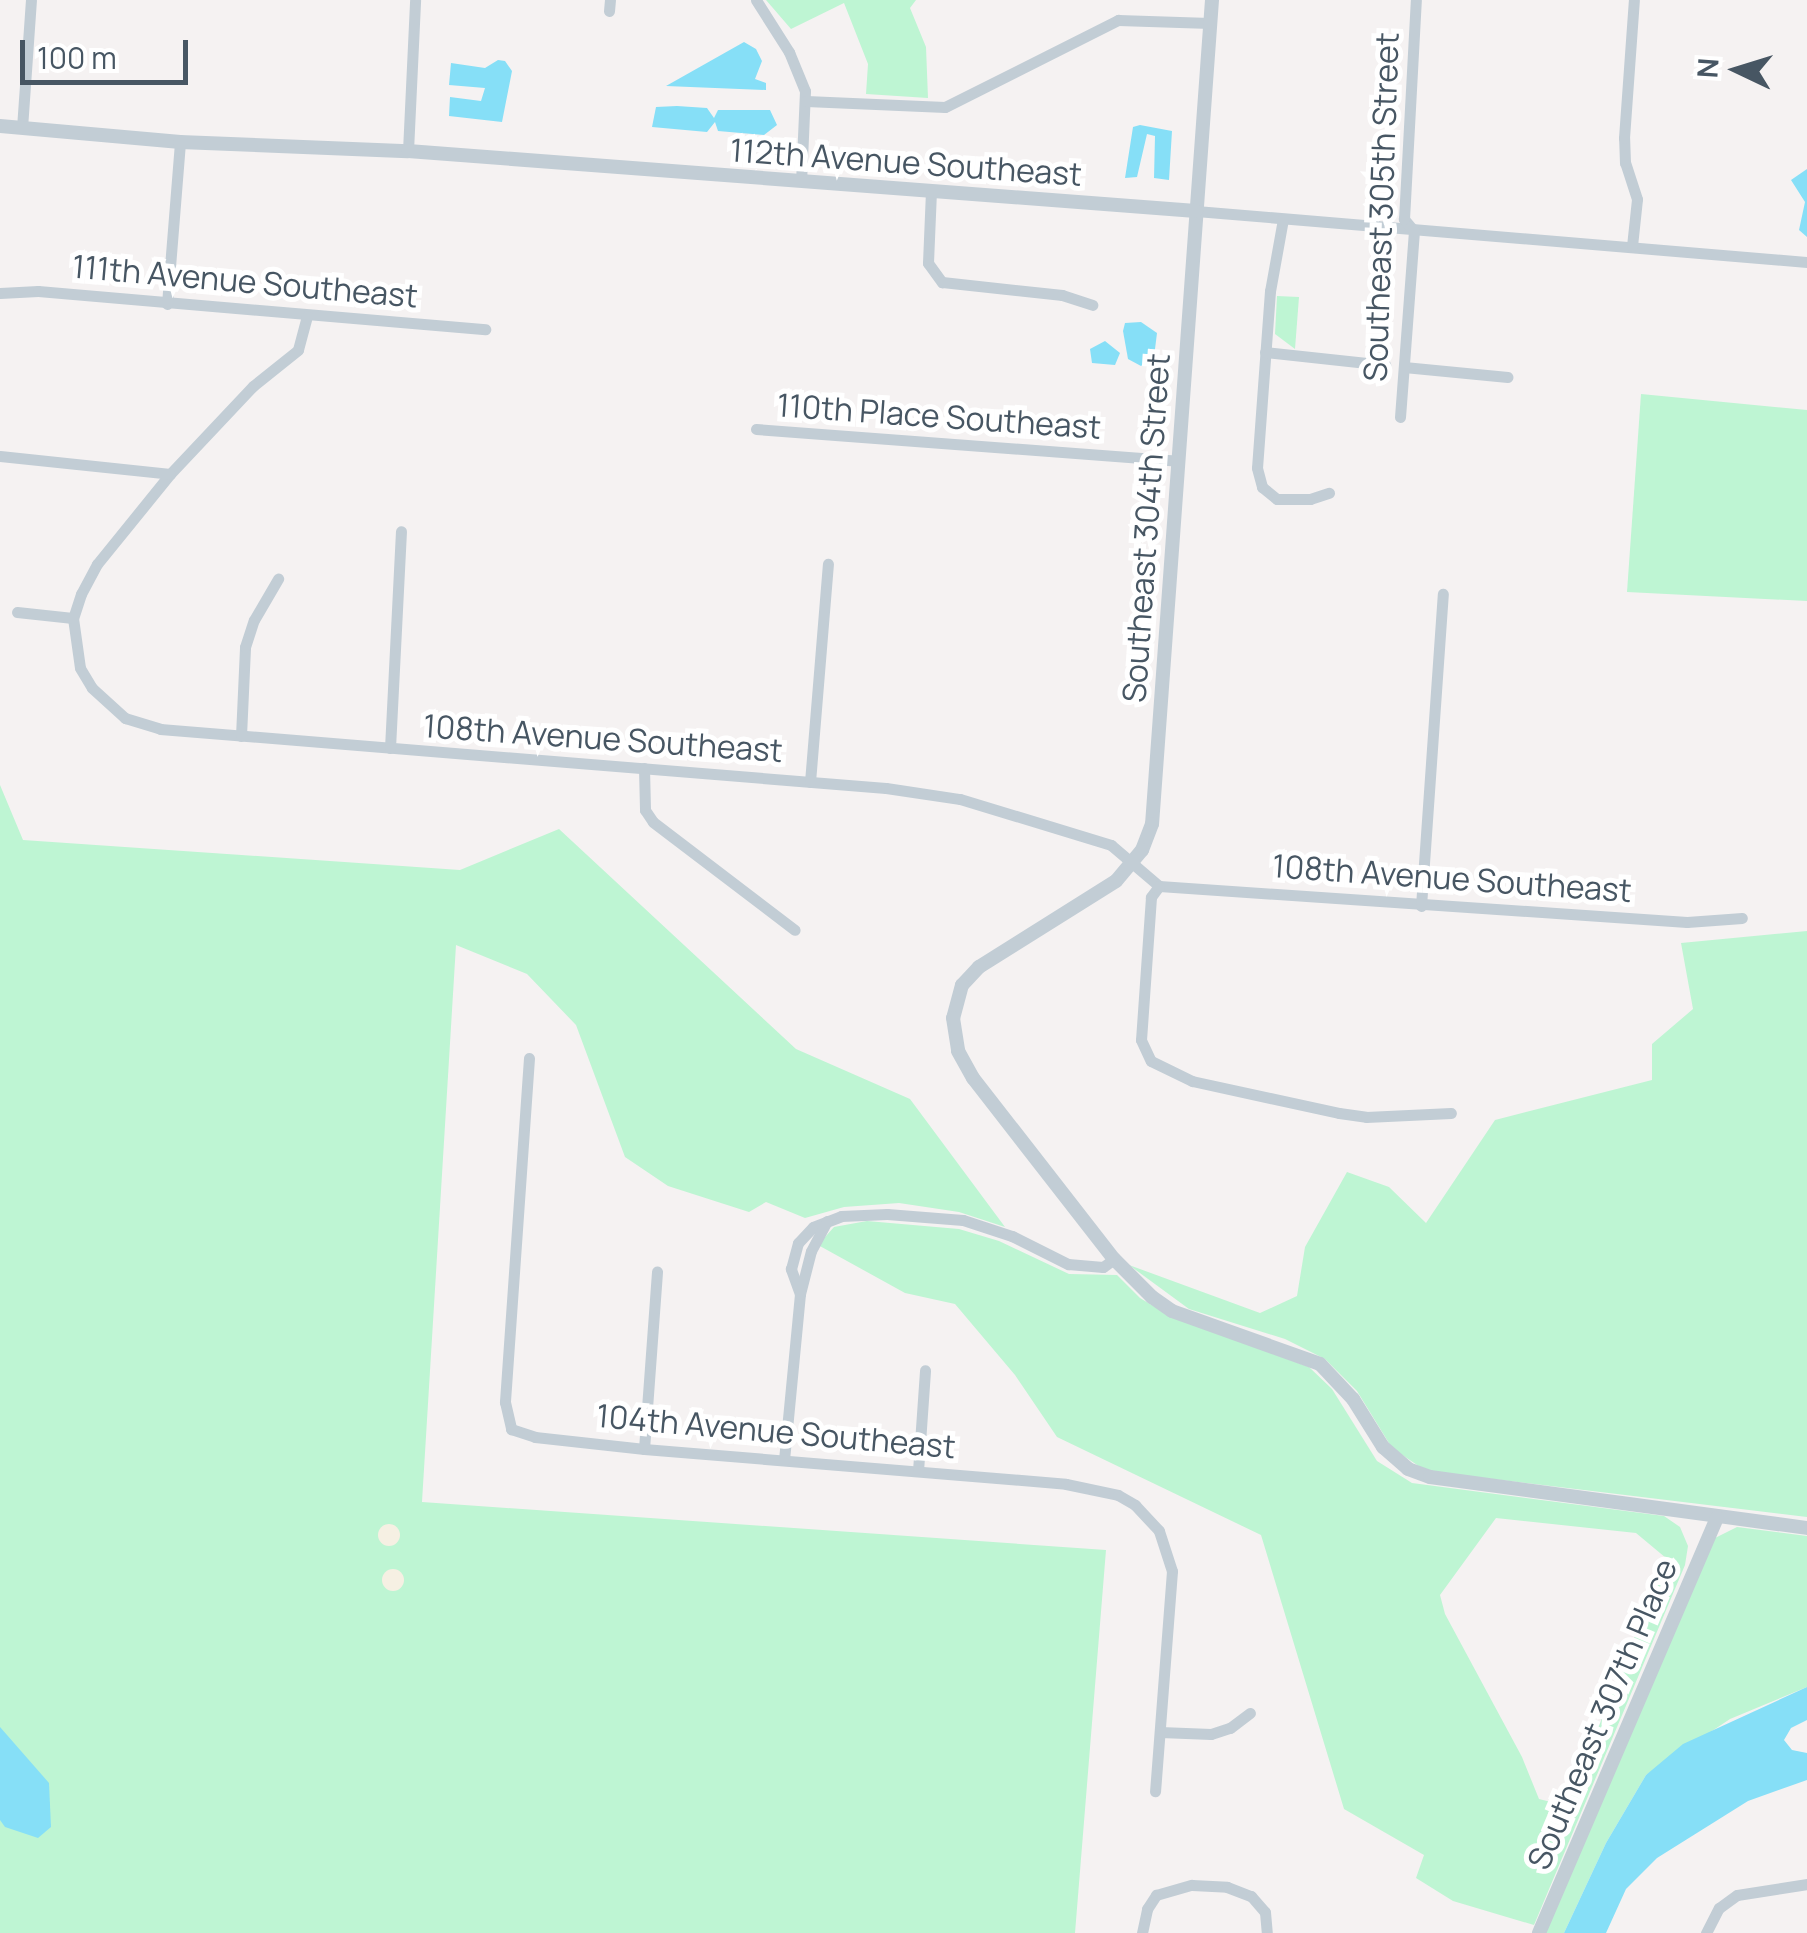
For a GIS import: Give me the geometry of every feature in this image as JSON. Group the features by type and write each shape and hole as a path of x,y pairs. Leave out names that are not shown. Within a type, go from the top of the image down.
{"street":[{"path":"22,128 31,0"},
{"path":"408,151 415,0"},
{"path":"756,0 789,52 806,101 801,182"},
{"name":"Southeast 304th Street","path":"1133,862 1149,837 1154,812 1212,0"},
{"name":"Southeast 305th Street","path":"1400,416 1414,231 1404,220 1416,0"},
{"path":"1632,246 1637,200 1625,163 1624,138 1634,0"},
{"path":"806,101 945,107 1118,20 1210,22"},
{"name":"112th Avenue Southeast","path":"0,126 180,142 408,151 1807,262"},
{"path":"168,304 180,142"},
{"path":"931,191 928,264 932,274 950,286 1062,294 1092,305"},
{"path":"1283,219 1265,352 1257,468 1262,486 1277,499 1310,499 1329,493"},
{"name":"111th Avenue Southeast","path":"0,293 38,292 484,328"},
{"path":"17,612 73,618 97,564 170,474 253,386 298,350 306,316"},
{"path":"1265,352 1384,364"},
{"path":"1404,367 1508,377"},
{"name":"110th Place Southeast","path":"756,429 1178,461"},
{"path":"0,456 170,474"},
{"path":"390,748 402,531"},
{"path":"810,782 828,564"},
{"path":"241,736 246,647 254,620 278,580"},
{"path":"1420,906 1443,594"},
{"name":"108th Avenue Southeast","path":"73,618 80,668 108,704 139,724 241,736 810,782 960,799 1111,845 1133,862"},
{"path":"644,768 645,810 652,822 795,930"},
{"path":"1451,1113 1366,1117 1209,1085 1162,1069 1151,1061 1141,1040 1151,897 1160,886 1133,862 1116,880 979,966 962,985 953,1018 958,1051 973,1078 1114,1259 1172,1311 1320,1364 1353,1399 1383,1447 1408,1469 1430,1477 1807,1528"},
{"name":"108th Avenue Southeast","path":"1160,886 1686,922 1742,918"},
{"name":"104th Avenue Southeast","path":"529,1058 505,1402 506,1418 514,1432 644,1448 1033,1481 1118,1494 1135,1504 1158,1532 1170,1558 1173,1580 1160,1732"},
{"path":"800,1294 791,1269 798,1243 807,1232 826,1222 860,1214 943,1218 990,1227 1068,1264 1102,1267 1114,1259"},
{"path":"784,1460 800,1294 811,1251 826,1222"},
{"path":"644,1448 657,1271"},
{"path":"918,1471 925,1370"},
{"name":"Southeast 307th Place","path":"1539,1933 1717,1518"},
{"path":"1155,1791 1160,1732 1210,1734 1230,1728 1250,1713"},
{"path":"1706,1933 1719,1908 1736,1895 1807,1884"},
{"path":"1143,1928 1150,1901 1164,1890 1227,1888 1246,1892 1261,1906 1267,1933"}],"green space":[{"path":"766,0 916,0 910,8 926,47 928,98 866,94 868,64 844,3 791,29"},
{"path":"1277,296 1299,297 1295,349 1275,334"},
{"path":"1641,394 1807,410 1807,601 1627,592"},
{"path":"0,785 23,840 460,870 559,829 796,1049 910,1099 1005,1227 959,1212 899,1203 844,1207 805,1218 766,1202 749,1212 668,1186 625,1157 576,1025 527,974 456,945 422,1502 1106,1550 1075,1933 0,1933"},
{"path":"1807,931 1807,1517 1426,1471 1392,1448 1357,1391 1325,1359 1285,1339 1189,1309 1129,1265 1260,1313 1297,1296 1305,1247 1347,1172 1389,1187 1426,1223 1495,1120 1652,1080 1652,1044 1693,1009 1681,943"},
{"path":"867,1221 959,1229 999,1241 1069,1274 1117,1275 1140,1298 1170,1316 1309,1367 1332,1389 1377,1461 1412,1483 1664,1516 1680,1527 1688,1546 1685,1565 1534,1925 1453,1901 1416,1878 1424,1855 1344,1809 1261,1535 1057,1437 1015,1375 955,1304 905,1293 818,1245 834,1227","holes":["1496,1518 1636,1533 1666,1558 1567,1806 1539,1799 1522,1757 1445,1614 1440,1595"]},
{"path":"1737,1527 1807,1536 1807,1687 1730,1719 1646,1775 1606,1843 1564,1933 1541,1933 1715,1538"}],"sand":[{"path":"389,1524 397,1527 397,1543 389,1546 381,1543 378,1535 381,1527"},
{"path":"389,1569 397,1569 404,1580 397,1591 389,1591 382,1584 382,1576"}],"water":[{"path":"744,42 756,49 762,61 755,79 766,83 766,90 666,86"},
{"path":"498,60 505,61 512,71 502,122 449,116 450,97 481,101 485,88 449,85 451,63 485,68"},
{"path":"656,107 707,108 714,118 718,110 770,110 777,125 764,135 718,131 715,122 707,132 652,127"},
{"path":"1133,127 1172,131 1169,180 1154,178 1155,136 1147,134 1137,177 1125,178"},
{"path":"1807,169 1807,237 1799,230 1805,202 1791,180"},
{"path":"1141,322 1157,333 1154,357 1141,366 1128,359 1123,331 1125,323"},
{"path":"1105,341 1120,353 1115,365 1092,363 1090,349"},
{"path":"1807,1687 1807,1720 1791,1728 1784,1740 1792,1750 1807,1753 1807,1780 1748,1801 1657,1858 1626,1889 1606,1933 1564,1933 1606,1843 1646,1775 1683,1744"},
{"path":"0,1727 49,1783 51,1827 38,1838 5,1827 0,1820"}]}
